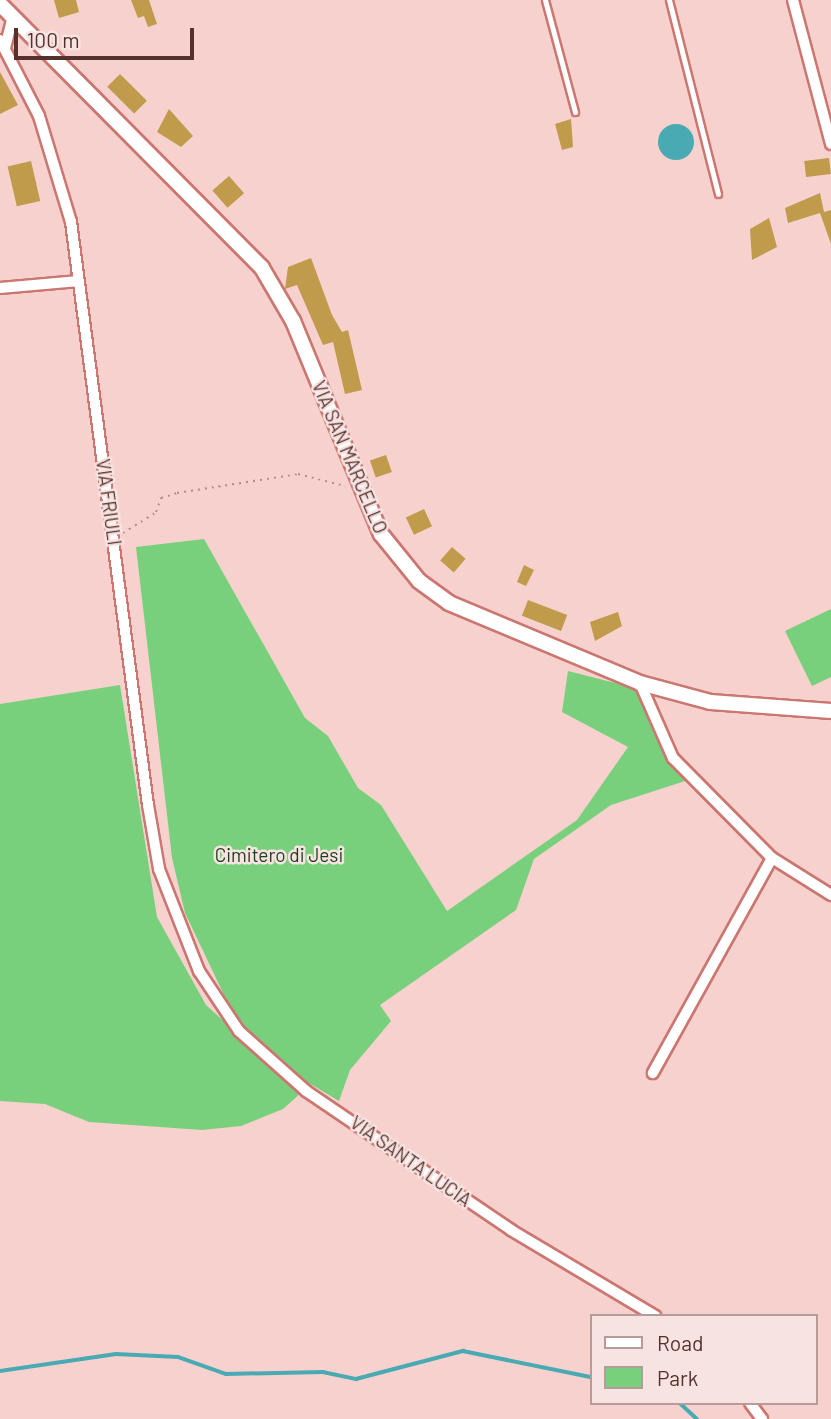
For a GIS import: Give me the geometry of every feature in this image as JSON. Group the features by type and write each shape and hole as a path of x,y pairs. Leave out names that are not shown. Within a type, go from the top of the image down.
{"main road":[{"name":"VIA SAN MARCELLO","path":"0,4 262,268 293,321 362,494 399,561 449,603 640,683 711,702 831,711"}],"street":[{"path":"793,0 831,144"},
{"path":"2,44 13,16"},
{"name":"VIA FRIULI","path":"2,44 56,161 79,281 159,869 199,971"},
{"path":"0,288 79,281"},
{"path":"640,683 673,758 772,858 831,895"},
{"path":"653,1073 772,858"},
{"name":"VIA SANTA LUCIA","path":"199,971 239,1031 306,1091 511,1230 652,1314"}],"lane":[{"path":"545,0 575,112"},
{"path":"668,0 718,194"}],"path":[{"path":"114,536 135,528 160,498 262,478 326,478 362,494"}],"green space":[{"name":"Cimitero di Jesi","path":"204,539 305,718 328,736 358,788 381,805 447,911 577,820 628,747 562,712 568,671 639,689 667,759 685,781 611,805 534,859 516,910 380,1005 391,1021 350,1070 339,1101 282,1067 234,1016 185,913 172,858 136,547"},
{"path":"831,609 831,677 812,686 785,631"},
{"path":"120,685 157,917 206,1005 302,1092 283,1109 241,1126 202,1130 89,1122 45,1104 0,1101 0,704"}],"water":[{"path":"676,124 689,129 694,142 689,155 676,160 663,155 658,142 663,129"}],"building":[{"path":"54,0 76,0 79,12 59,18"},
{"path":"131,0 149,0 157,24 148,27 144,16 138,18"},
{"path":"0,72 18,105 0,114"},
{"path":"120,74 147,101 134,114 107,87"},
{"path":"169,109 193,136 181,147 157,132"},
{"path":"571,119 573,147 562,150 555,124"},
{"path":"829,158 831,174 806,177 804,161"},
{"path":"31,161 40,201 17,206 8,166"},
{"path":"229,176 244,193 227,208 212,190"},
{"path":"820,193 824,212 831,210 831,244 820,213 788,223 785,208"},
{"path":"769,218 777,247 752,260 750,229"},
{"path":"311,258 332,315 342,332 348,330 362,390 345,394 333,342 323,345 297,285 285,289 288,267"},
{"path":"386,455 392,472 376,478 370,461"},
{"path":"424,509 432,526 414,535 406,517"},
{"path":"452,547 466,559 454,572 440,561"},
{"path":"524,565 534,570 526,586 517,582"},
{"path":"528,600 567,615 561,631 522,616"},
{"path":"618,612 622,626 595,641 590,622"}],"waterway":[{"path":"0,1371 116,1354 178,1357 226,1374 323,1372 356,1379 463,1351 590,1377"},
{"path":"682,1405 697,1419"}]}
